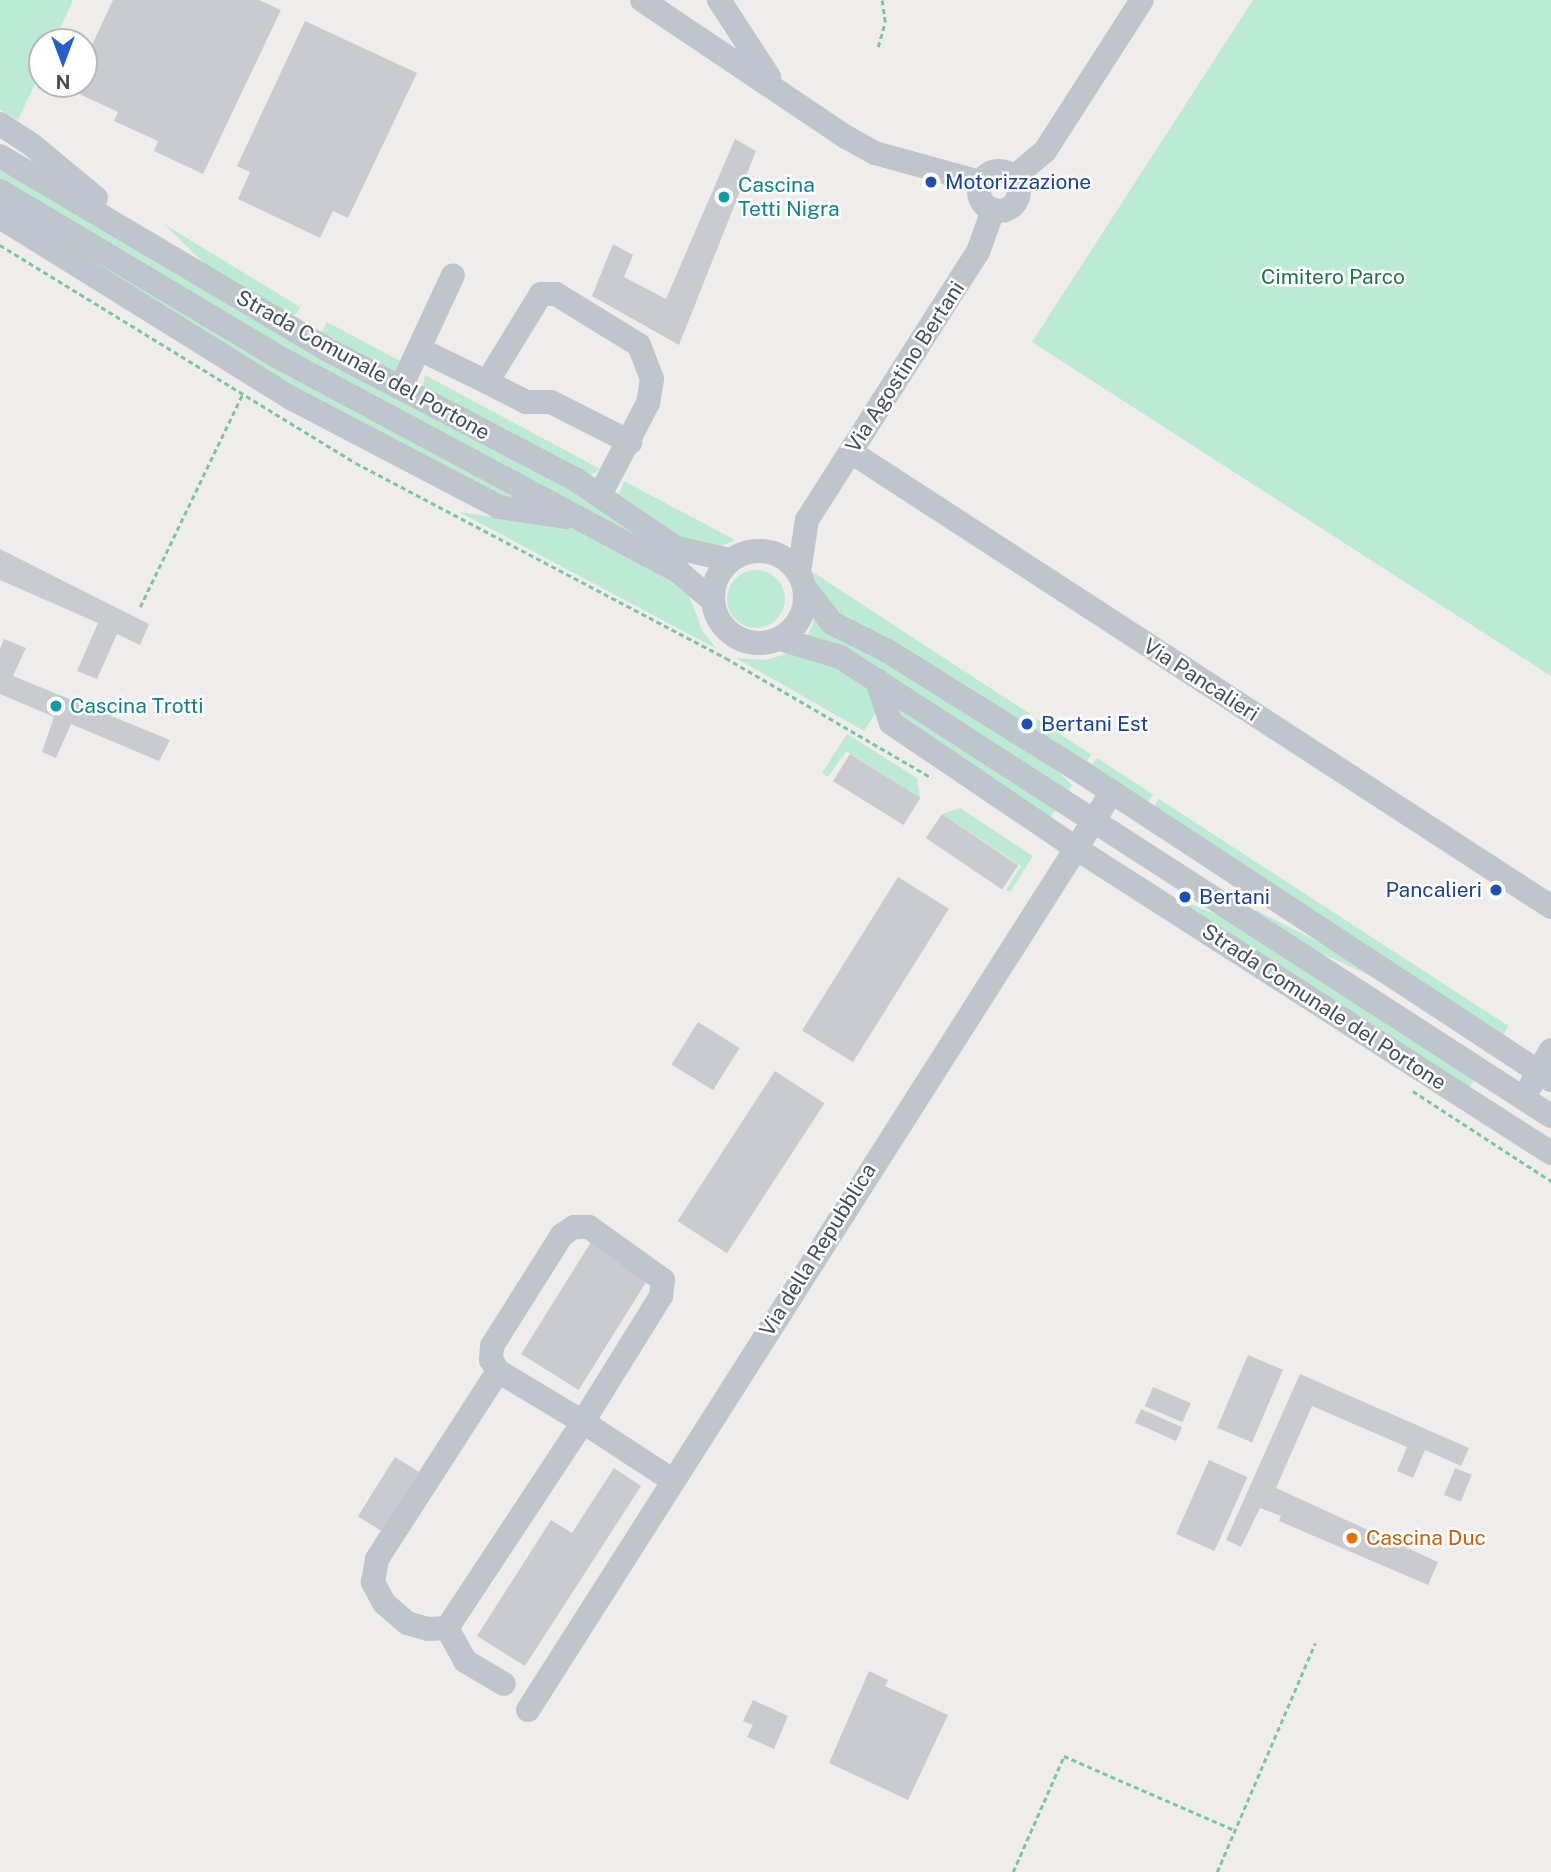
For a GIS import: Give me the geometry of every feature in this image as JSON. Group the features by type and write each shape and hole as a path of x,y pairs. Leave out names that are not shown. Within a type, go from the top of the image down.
{"street":[{"path":"642,0 875,153 980,182 999,170 1014,177"},
{"path":"719,0 780,92"},
{"path":"1014,177 1045,151 1142,0"},
{"path":"0,124 32,145 144,240"},
{"name":"Strada Comunale del Portone","path":"0,156 296,332 600,495 676,548 730,560"},
{"path":"980,182 980,199 993,210 1005,210 1017,199 1014,177"},
{"name":"Strada Comunale del Portone","path":"0,191 282,359 679,572 713,601"},
{"name":"Via Agostino Bertani","path":"759,551 807,520 978,252 993,210"},
{"name":"Strada Comunale del Portone","path":"0,217 249,388 499,507 577,517"},
{"path":"401,387 453,275"},
{"path":"487,382 534,301 541,294 556,294 639,345 648,360 652,379 648,403 600,495"},
{"path":"419,349 526,402 551,402 630,442"},
{"name":"Via Pancalieri","path":"851,452 1551,907"},
{"name":"Via Agostino Bertani","path":"802,580 807,520"},
{"path":"802,580 804,611 794,628 780,639 751,643 731,634 719,621 713,601 717,577 730,560 740,553 774,553 802,580 832,623 886,650 1547,1067 1524,1098 1511,1127"},
{"name":"Strada Comunale del Portone","path":"780,639 825,650 877,680 1096,818 1551,1116"},
{"name":"Strada Comunale del Portone","path":"877,680 891,723 1077,849 1551,1153"},
{"name":"Via della Repubblica","path":"528,1710 1112,792"},
{"path":"447,1628 583,1422 661,1296 663,1280 589,1227 574,1227 562,1235 492,1346 491,1360 498,1371 583,1422 672,1480"},
{"path":"447,1628 428,1629 407,1623 384,1603 373,1582 377,1559 498,1371"},
{"path":"447,1628 465,1661 504,1684"}],"path":[{"path":"878,47 886,22 882,0"},
{"path":"0,246 249,388 356,463 726,658 944,785"},
{"path":"140,607 249,388"},
{"path":"1408,1088 1551,1181"},
{"path":"1217,1872 1315,1643"},
{"path":"1013,1872 1064,1756 1234,1830"}],"green space":[{"path":"0,0 73,0 60,28 28,28 28,98 18,120 0,110"},
{"name":"Cimitero Parco","path":"1253,0 1551,0 1551,676 1032,342"},
{"path":"0,166 591,499 650,544 332,377 0,181"},
{"path":"16,220 72,244 539,508 502,504 282,386"},
{"path":"164,224 300,307 296,314 291,316 214,273"},
{"path":"327,322 402,362 396,373 321,333"},
{"path":"425,375 600,469 588,477 423,387"},
{"path":"624,481 735,540 716,548 694,546 619,494"},
{"path":"459,512 580,530 687,591 703,632 717,649"},
{"path":"750,570 762,570 777,578 785,593 785,605 777,620 762,628 750,628 735,620 727,605 727,593 735,578"},
{"path":"811,571 1030,714 1021,726 845,620 821,596"},
{"path":"814,620 882,657 1060,773 1072,785 1067,792 832,642 808,635"},
{"path":"789,653 812,657 868,684 878,709 864,731 736,658 766,660"},
{"path":"891,699 1057,808 1049,819 902,724"},
{"path":"1035,718 1091,754 1086,762 1030,726"},
{"path":"847,734 917,778 920,798 846,751 828,777 822,773"},
{"path":"1097,758 1153,794 1146,806 1089,770"},
{"path":"1159,799 1509,1026 1501,1038 1151,811"},
{"path":"960,808 1033,856 1010,892 1006,890 1021,866 942,814"},
{"path":"1186,902 1232,921 1475,1079 1467,1090 1183,905"},
{"path":"1256,910 1328,947 1373,977 1301,944 1253,913"}],"building":[{"path":"113,0 259,0 281,10 203,174 154,151 158,141 114,121 118,112 88,98 98,98 98,32"},
{"path":"305,21 417,73 348,218 333,211 320,238 238,199 250,172 237,166"},
{"name":"Cascina Tetti Nigra","path":"735,139 756,151 679,345 592,296 613,244 633,255 624,277 666,299"},
{"name":"Cascina Trotti","path":"0,549 149,624 140,645 117,634 97,679 77,671 98,623 0,580"},
{"name":"Cascina Trotti","path":"4,639 26,648 13,676 170,740 159,761 71,724 56,758 42,752 54,717 0,694 0,649"},
{"path":"850,754 920,798 903,825 833,781"},
{"path":"942,814 1018,865 1002,889 926,838"},
{"path":"898,877 949,909 853,1062 802,1030"},
{"path":"698,1022 740,1048 713,1090 672,1064"},
{"path":"775,1071 824,1103 727,1253 678,1221"},
{"path":"591,1242 649,1278 579,1390 521,1354"},
{"path":"1248,1355 1283,1370 1252,1443 1217,1428"},
{"path":"1300,1374 1469,1448 1461,1466 1425,1450 1413,1478 1397,1471 1407,1447 1312,1406 1276,1488 1438,1562 1428,1585 1279,1521 1281,1516 1260,1508 1241,1547 1226,1540"},
{"path":"1153,1387 1191,1403 1183,1422 1145,1406"},
{"path":"1141,1409 1182,1427 1176,1441 1135,1423"},
{"path":"395,1457 419,1472 382,1531 358,1516"},
{"path":"1209,1460 1247,1477 1214,1551 1176,1534"},
{"path":"614,1468 641,1486 525,1666 477,1636 551,1520 572,1533"},
{"path":"1455,1468 1472,1475 1461,1502 1444,1495"},
{"path":"869,1671 888,1680 885,1686 948,1715 908,1800 829,1763"},
{"path":"753,1700 788,1716 774,1749 747,1737 753,1725 743,1721"}],"place":[{"name":"Motorizzazione","path":"931,182"},
{"name":"Cascina Tetti Nigra","path":"724,197"},
{"name":"Cascina Trotti","path":"56,706"},
{"name":"Bertani Est","path":"1027,724"},
{"name":"Pancalieri","path":"1496,890"},
{"name":"Bertani","path":"1185,897"},
{"name":"Cascina Duc","path":"1352,1538"}]}
